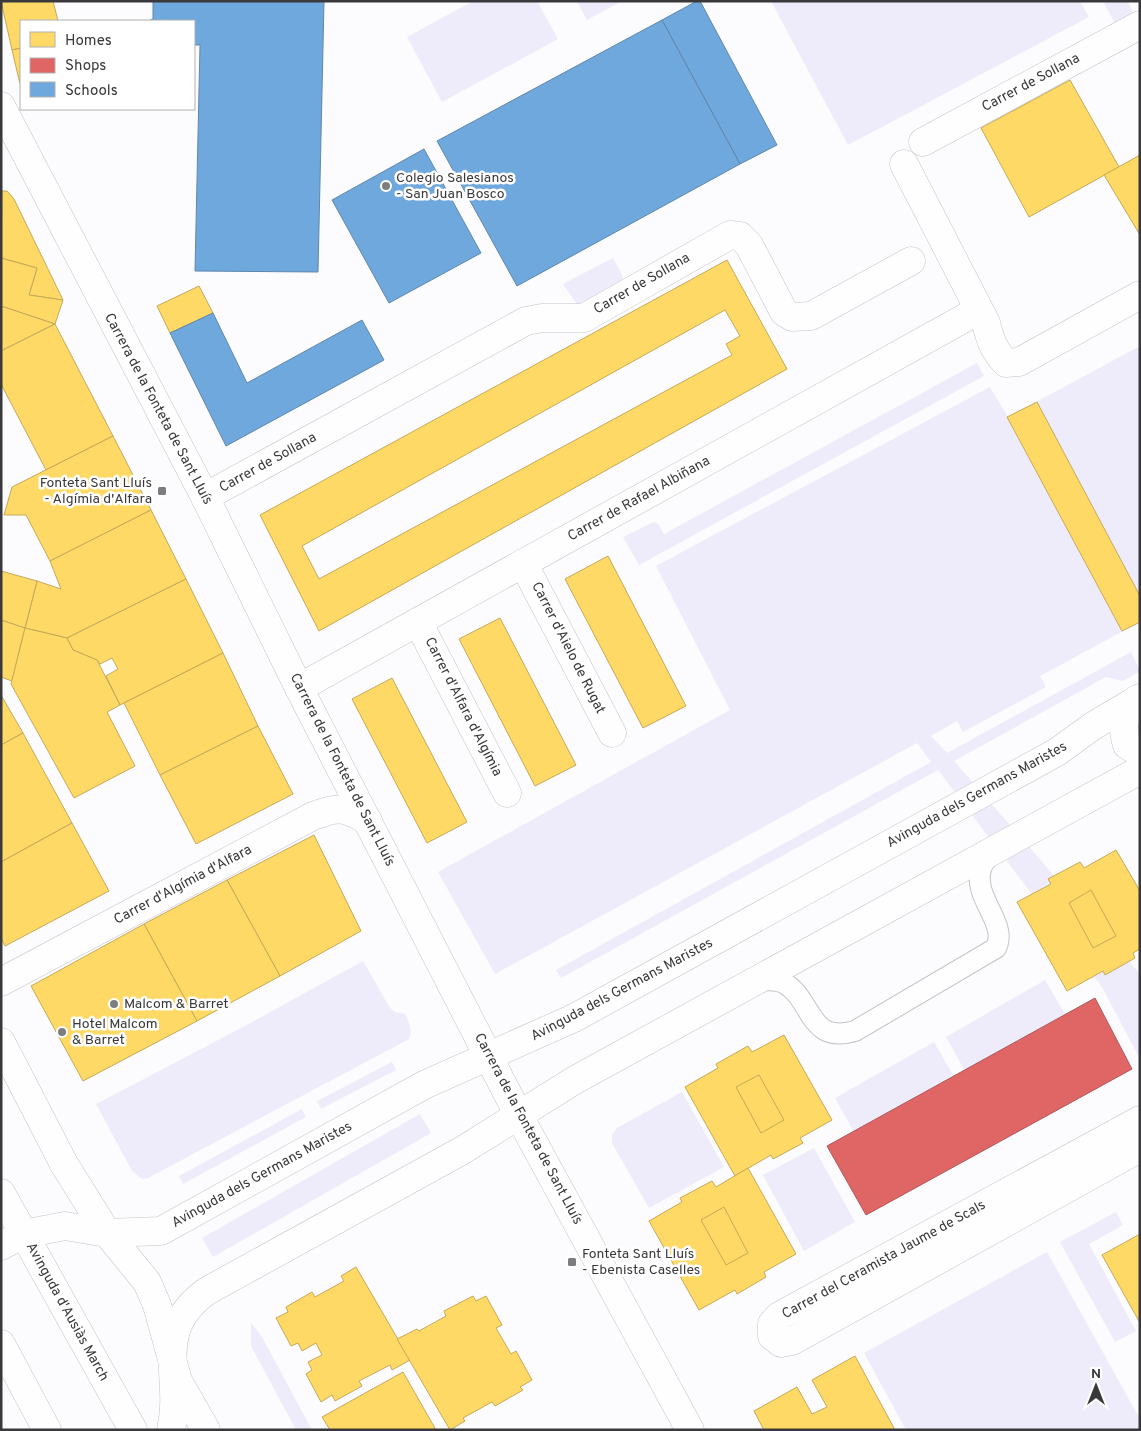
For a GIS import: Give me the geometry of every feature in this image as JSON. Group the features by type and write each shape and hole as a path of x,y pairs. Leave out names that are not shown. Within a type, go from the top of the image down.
{"street":[{"name":"Carrer de Sollana","path":"923,142 1140,25"},
{"name":"Carrera de la Fonteta de Sant Lluís","path":"1,106 205,497 299,688 518,1114 690,1430"},
{"path":"904,164 986,323 990,342 1006,363 1019,362 1140,295"},
{"name":"Carrer de Sollana","path":"205,497 526,321 542,318 584,318 730,235 740,236 749,245 784,312 792,317 810,316 911,261"},
{"name":"Carrer de Rafael Albiñana","path":"299,688 979,310"},
{"name":"Carrer d'Aielo de Rugat","path":"524,562 612,733"},
{"name":"Carrer d'Alfara d'Algímia","path":"418,622 507,793"},
{"path":"1138,699 1126,713 1123,728 1127,745 1140,753"},
{"name":"Avinguda dels Germans Maristes","path":"12,1240 65,1226 107,1233 161,1231 424,1085 574,1018 1056,752 1138,699"},
{"path":"171,1430 174,1418 172,1362 174,1332 183,1313 199,1297 463,1150 518,1114 584,1076 1140,770"},
{"name":"Carrer d'Algímia d'Alfara","path":"1,982 313,816 331,809 349,810 368,821"},
{"path":"1,1042 64,1164 107,1233 147,1282 157,1305 172,1362 185,1394 206,1430"},
{"name":"Carrer del Ceramista Jaume de Scals","path":"1140,1120 779,1316 772,1324 772,1336 781,1343 792,1341 1140,1148"},
{"name":"Avinguda d'Ausiàs March","path":"1,1193 12,1240 133,1430"},
{"path":"1,1344 47,1430"}],"lane":[{"path":"757,980 783,983 792,990 814,1022 824,1030 845,1034 854,1031 996,948 1000,940 998,929 980,889 980,876 983,864 995,850"}],"shaded area":[{"path":"473,1 537,1 558,39 442,102 407,37"},
{"path":"577,1 622,1 587,20"},
{"path":"771,1 1080,1 1089,17 848,145"},
{"path":"1103,1 1128,1 1133,14 1115,24"},
{"path":"613,258 623,281 579,307 563,284"},
{"path":"1140,346 1140,622 1040,676 1046,687 963,732 957,721 931,736 947,753 1131,652 1140,671 1123,681 1106,677 954,761 1140,974 1140,1059 1102,987 938,770 561,978 556,970 931,762 917,743 495,974 438,872 730,710 656,566 990,387 1008,417"},
{"path":"977,363 984,376 639,565 623,537 654,522 658,524 664,534"},
{"path":"363,961 390,1008 395,1012 405,1014 411,1030 409,1039 148,1178 142,1179 132,1171 96,1104 245,1026"},
{"path":"1045,980 1065,1014 965,1071 946,1037"},
{"path":"934,1042 953,1075 854,1132 835,1098"},
{"path":"392,1062 396,1070 321,1109 317,1101"},
{"path":"682,1092 724,1167 649,1208 612,1143 612,1135 617,1128"},
{"path":"302,1109 306,1117 183,1184 179,1176"},
{"path":"420,1114 431,1133 213,1257 202,1238"},
{"path":"814,1148 855,1222 804,1251 763,1175"},
{"path":"1116,1212 1123,1225 1089,1244 1136,1331 1115,1342 1060,1242"},
{"path":"1047,1252 1140,1419 1140,1430 906,1430 864,1353"},
{"path":"251,1323 262,1337 312,1430 296,1430 251,1346"}],"building: Homes":[{"path":"1,1 53,1 58,20 20,20 20,48 12,50"},
{"path":"20,48 20,84 12,50"},
{"path":"1070,80 1119,167 1029,217 981,128"},
{"path":"1140,155 1140,235 1104,175"},
{"path":"2,191 7,191 14,199 63,300 29,295 37,268 1,258"},
{"path":"1,258 37,268 29,295 63,300 55,324 1,306"},
{"path":"727,260 787,369 319,631 260,515","holes":["725,310 740,336 726,344 732,355 319,579 302,546"]},
{"path":"199,286 213,313 170,333 157,306"},
{"path":"1,306 55,324 1,351"},
{"path":"55,324 113,436 46,470 1,384 1,351"},
{"path":"1037,402 1140,596 1140,622 1122,631 1007,417"},
{"path":"113,436 151,510 50,561 26,515 4,515 12,487"},
{"path":"151,510 186,579 67,638 25,628 37,581 61,589 50,561"},
{"path":"608,556 686,706 643,728 565,579"},
{"path":"1,571 37,581 25,628 1,620"},
{"path":"186,579 223,653 120,705 106,676 118,669 112,658 100,664 97,660 73,650 67,638"},
{"path":"500,618 576,765 535,786 459,639"},
{"path":"1,620 25,628 12,681 1,677"},
{"path":"25,628 67,638 73,650 97,660 120,705 107,712 135,766 74,798 11,684"},
{"path":"223,653 258,726 160,775 124,703"},
{"path":"392,678 467,822 427,843 352,699"},
{"path":"1,695 23,733 1,745"},
{"path":"258,726 293,794 196,844 160,775"},
{"path":"23,733 72,823 1,862 1,745"},
{"path":"72,823 109,891 5,946 1,938 1,862"},
{"path":"314,835 361,931 280,976 227,880"},
{"path":"1116,850 1140,891 1140,949 1133,953 1135,958 1105,975 1103,971 1067,991 1017,902 1051,884 1048,879 1080,862 1084,868"},
{"path":"227,880 280,976 197,1021 144,924"},
{"path":"1091,890 1116,936 1093,948 1069,903"},
{"name":"Malcom & Barret","path":"144,924 197,1021 83,1081 31,986"},
{"path":"784,1035 832,1120 800,1138 803,1143 773,1159 771,1155 735,1176 685,1087 718,1068 716,1064 748,1046 752,1052"},
{"path":"759,1075 784,1120 761,1133 736,1087"},
{"path":"748,1168 796,1254 764,1272 766,1277 737,1294 735,1290 699,1310 649,1221 682,1202 680,1198 712,1181 716,1187"},
{"path":"724,1207 748,1253 726,1265 701,1220"},
{"path":"1140,1234 1140,1323 1102,1255"},
{"path":"356,1267 410,1360 392,1370 390,1365 359,1381 362,1386 335,1401 332,1395 321,1402 306,1374 312,1370 308,1362 322,1355 316,1343 302,1351 298,1343 291,1346 276,1318 288,1312 286,1307 312,1292 315,1297 344,1281 341,1276"},
{"path":"473,1296 476,1301 486,1296 502,1325 496,1328 511,1354 516,1351 532,1380 520,1387 523,1390 495,1406 492,1402 463,1418 465,1421 450,1430 397,1339 417,1329 419,1331 446,1316 444,1311"},
{"path":"855,1356 895,1430 764,1430 754,1411 797,1387 812,1414 827,1407 812,1380"},
{"path":"403,1372 436,1430 330,1430 322,1417"}],"building: Shops":[{"path":"1095,998 1132,1069 866,1215 827,1146"}],"building: Schools":[{"path":"153,1 324,1 318,272 195,271 200,45 195,45 195,20 150,20 153,19"},
{"path":"700,1 777,145 740,164 662,20"},
{"path":"662,20 740,164 517,286 437,141"},
{"path":"424,149 481,253 389,303 332,200"},
{"path":"213,313 247,383 362,320 384,360 226,446 170,333"}],"place":[{"name":"Colegio Salesianos - San Juan Bosco","path":"386,186"},
{"name":"Fonteta Sant Lluís - Algímia d'Alfara","path":"162,491"},
{"name":"Malcom & Barret","path":"114,1004"},
{"name":"Hotel Malcom & Barret","path":"62,1032"},
{"name":"Fonteta Sant Lluís - Ebenista Caselles","path":"572,1262"}]}
